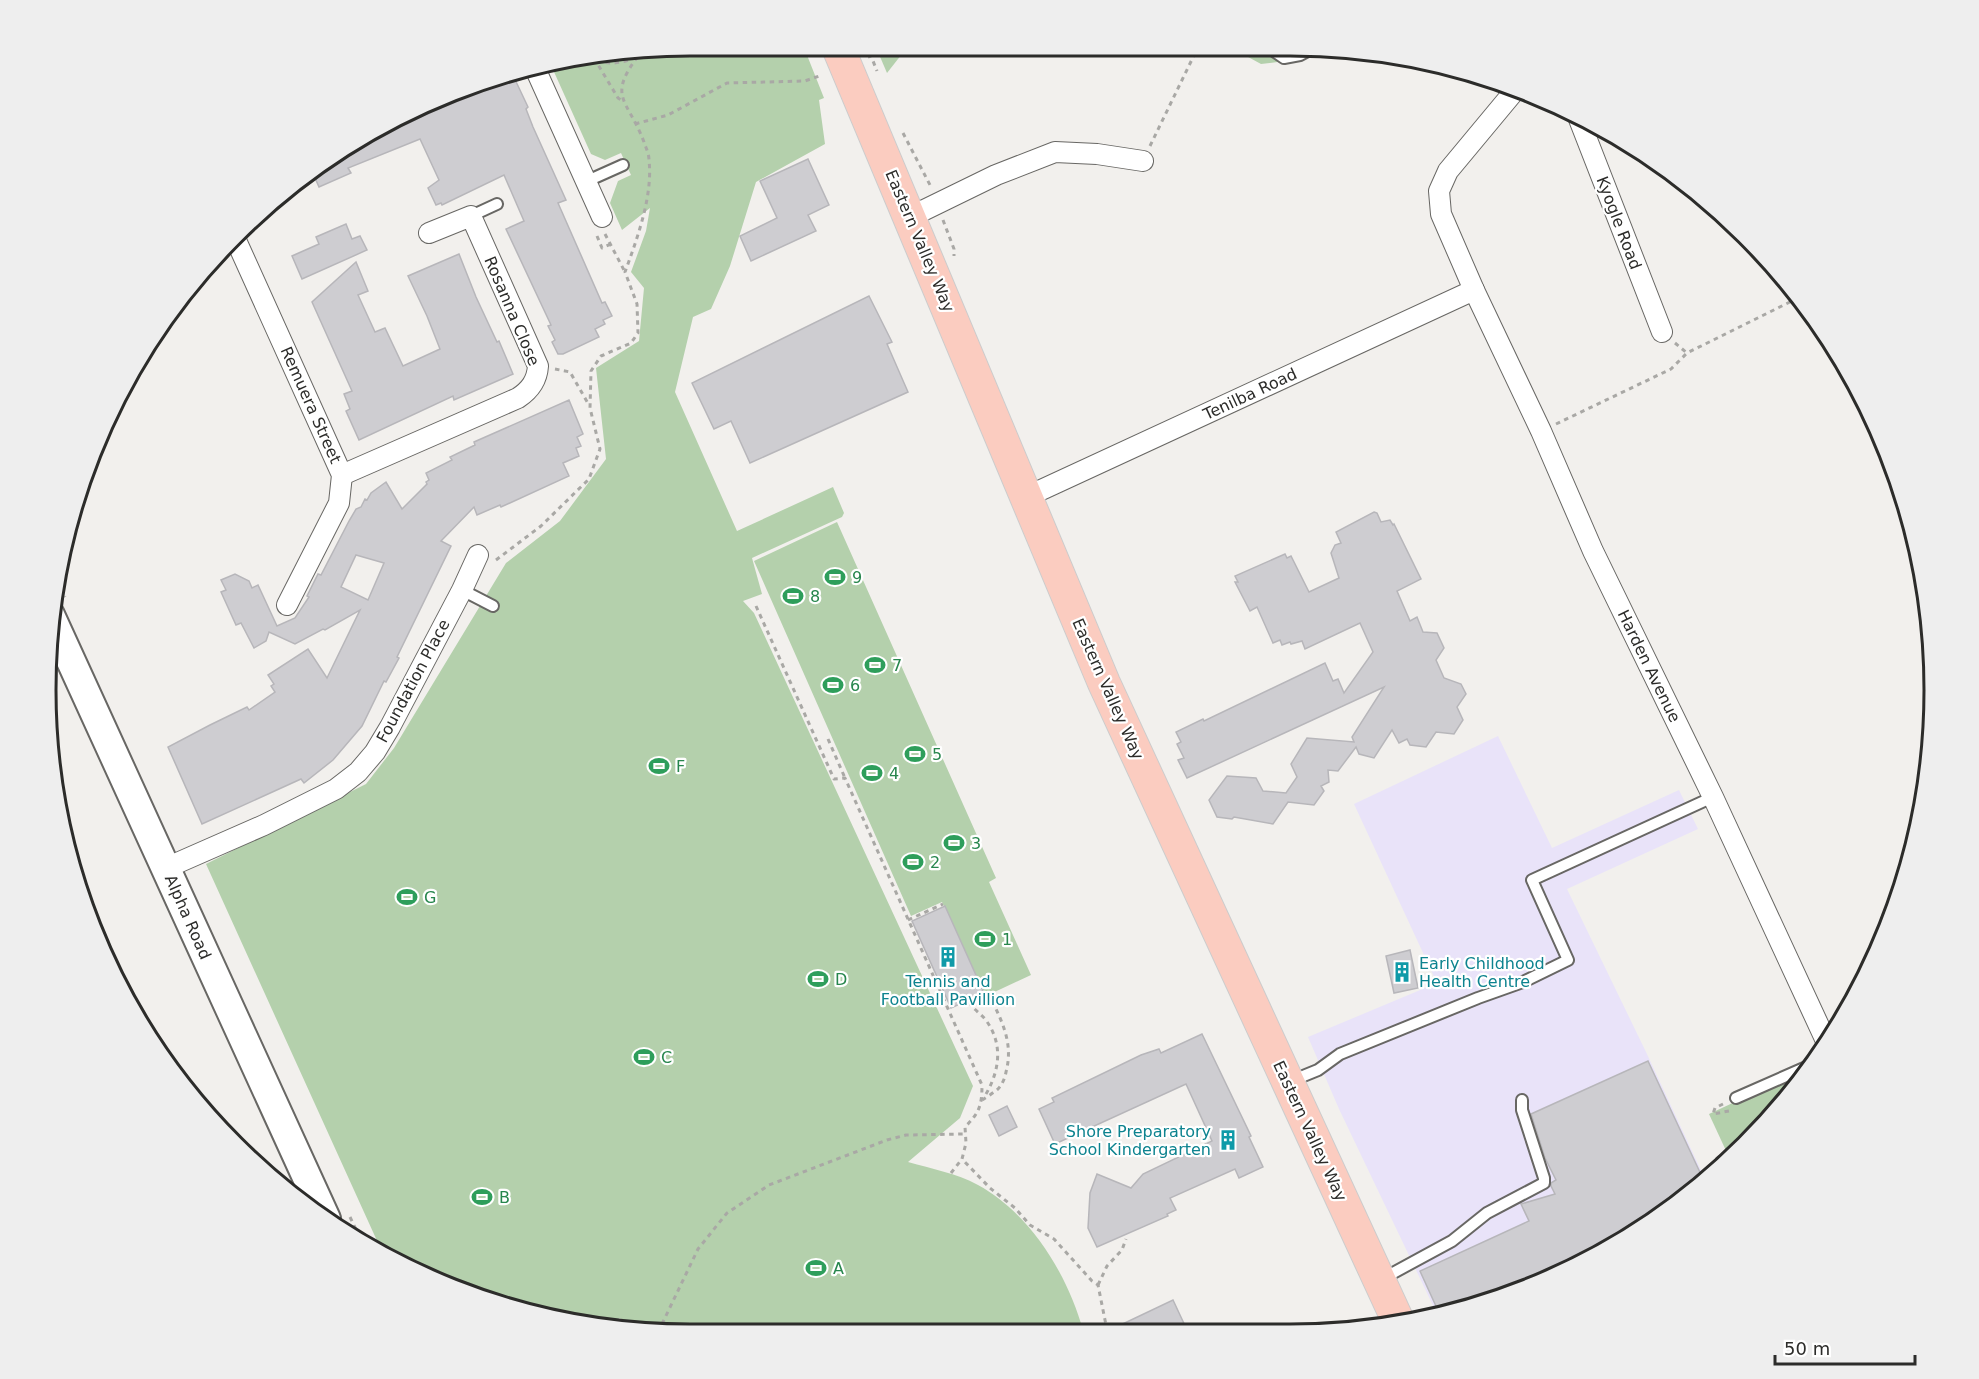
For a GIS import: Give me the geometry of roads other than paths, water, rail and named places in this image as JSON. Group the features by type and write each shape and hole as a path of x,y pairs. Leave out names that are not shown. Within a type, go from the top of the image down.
{"main road":[{"name":"Eastern Valley Way","path":"843,56 924,211 1026,497 1104,683 1395,1314"},
{"name":"Alpha Road","path":"58,633 166,868 337,1215"}],"street":[{"path":"538,74 602,217"},
{"name":"Harden Avenue","path":"1511,96 1448,171 1439,191 1439,206 1445,225 1541,431 1593,551 1713,796 1822,1033"},
{"name":"Kyogle Road","path":"1582,127 1662,332"},
{"path":"924,211 996,174 1055,152 1097,154 1143,161"},
{"path":"429,233 471,216"},
{"name":"Rosanna Close","path":"342,475 518,398 528,392 533,384 538,366 471,216"},
{"name":"Remuera Street","path":"238,244 342,475 339,503 287,605"},
{"name":"Tenilba Road","path":"1026,497 1474,290"},
{"name":"Foundation Place","path":"166,868 264,825 336,789 358,772 375,752 390,727 478,555"}],"lane":[{"path":"585,182 623,165"},
{"path":"471,216 497,204"},
{"path":"462,590 493,606"},
{"path":"1288,1083 1318,1070 1340,1054 1523,982 1568,960 1532,880 1713,796"},
{"path":"1736,1098 1794,1073"},
{"path":"1379,1281 1452,1241 1487,1213 1544,1183 1522,1110 1522,1100"}],"place":[{"name":"9","path":"835,577"},
{"name":"8","path":"793,596"},
{"name":"7","path":"875,665"},
{"name":"6","path":"833,685"},
{"name":"5","path":"915,754"},
{"name":"F","path":"659,766"},
{"name":"4","path":"872,773"},
{"name":"3","path":"954,843"},
{"name":"2","path":"913,862"},
{"name":"G","path":"407,897"},
{"name":"1","path":"985,939"},
{"name":"Tennis and Football Pavillion","path":"948,957"},
{"name":"Early Childhood Health Centre","path":"1402,972"},
{"name":"D","path":"818,979"},
{"name":"C","path":"644,1057"},
{"name":"Shore Preparatory School Kindergarten","path":"1228,1140"},
{"name":"B","path":"482,1197"},
{"name":"A","path":"816,1268"}]}
